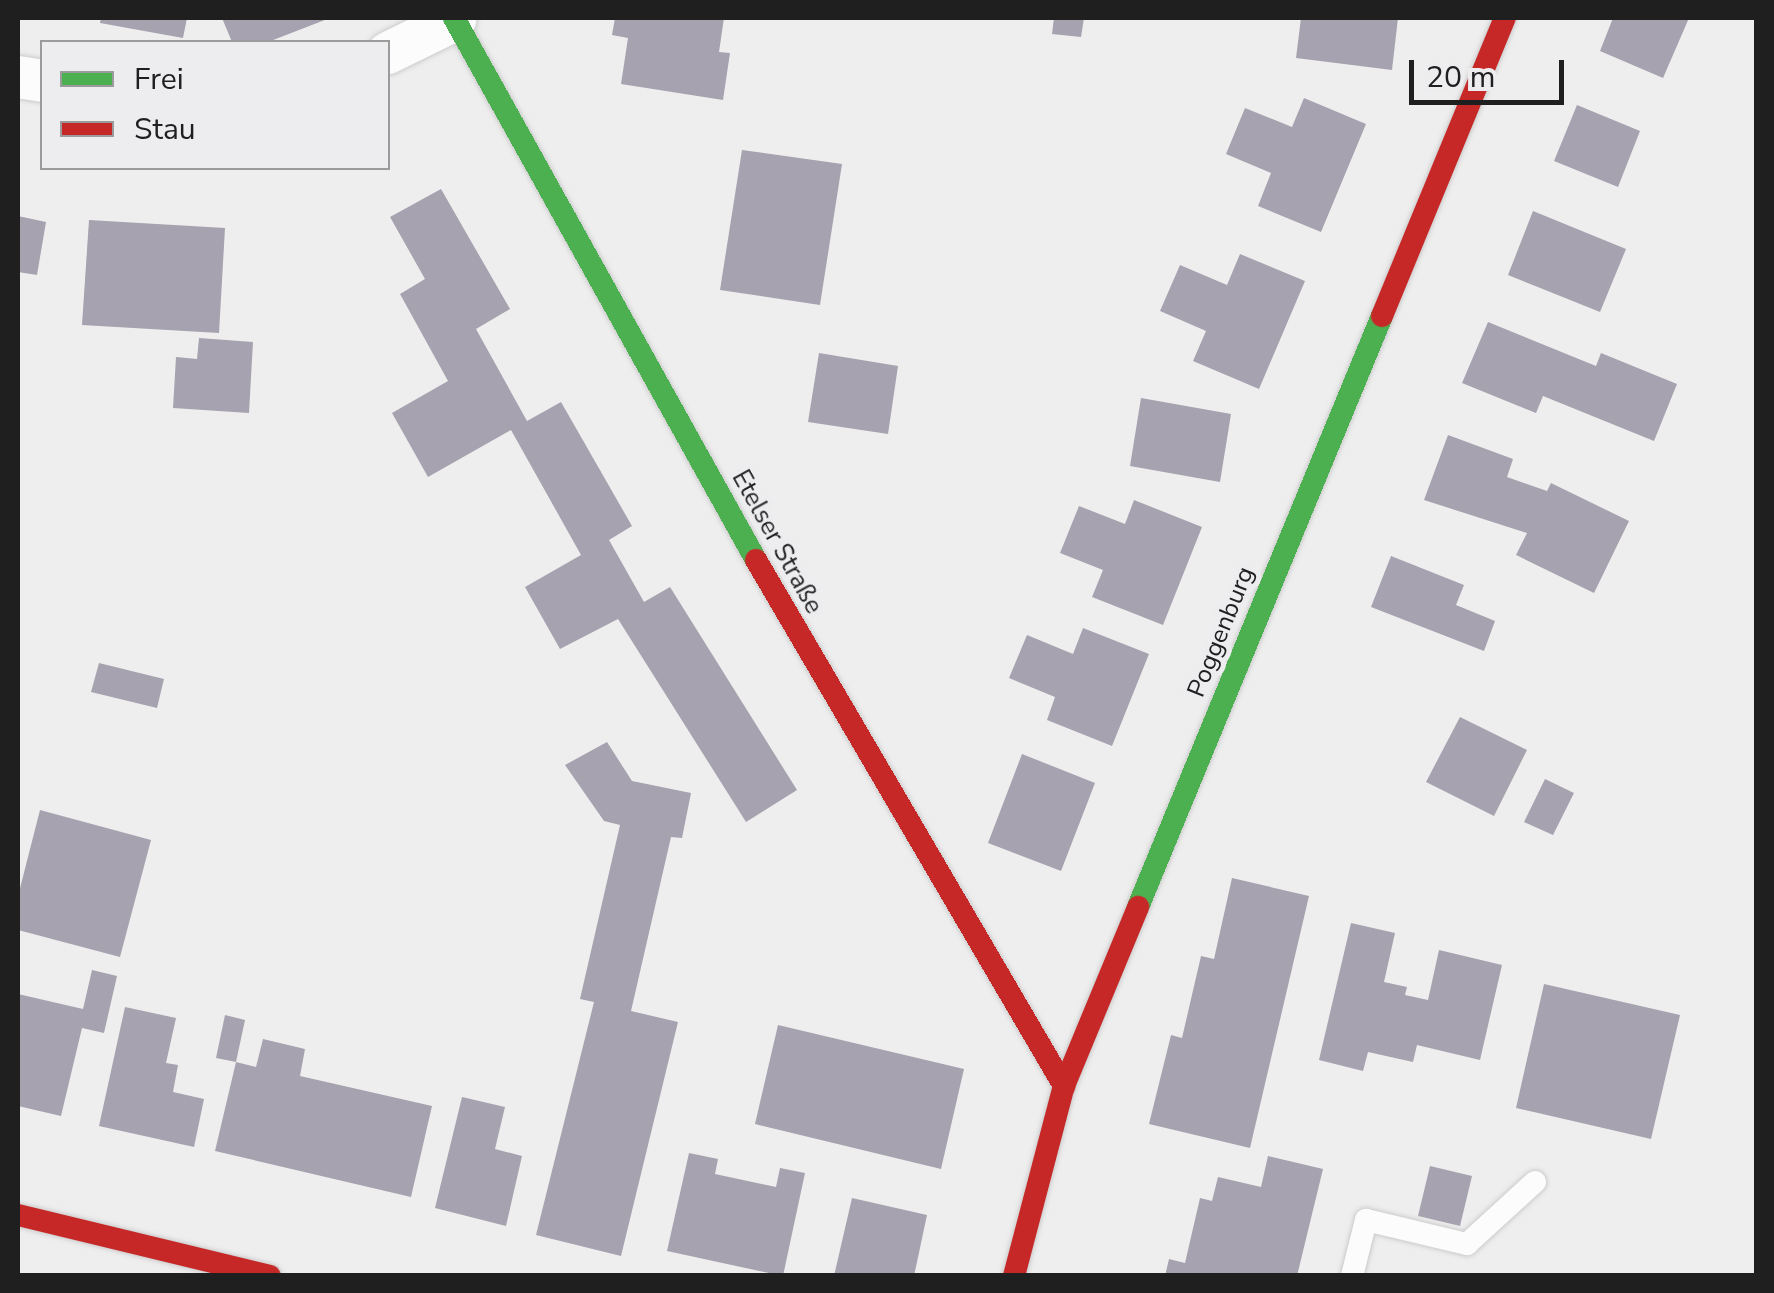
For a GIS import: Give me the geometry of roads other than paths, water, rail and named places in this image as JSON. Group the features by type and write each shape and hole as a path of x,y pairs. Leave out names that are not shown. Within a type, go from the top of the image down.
{"street":[{"name":"Poggenburg","path":"1014,1276 1064,1086 1505,18"},
{"name":"Etelser Straße","path":"454,19 826,686 1064,1086"},
{"path":"390,52 454,19"},
{"path":"18,1215 270,1276"}],"lane":[{"path":"1352,1276 1366,1220 1467,1244 1535,1182"}]}
